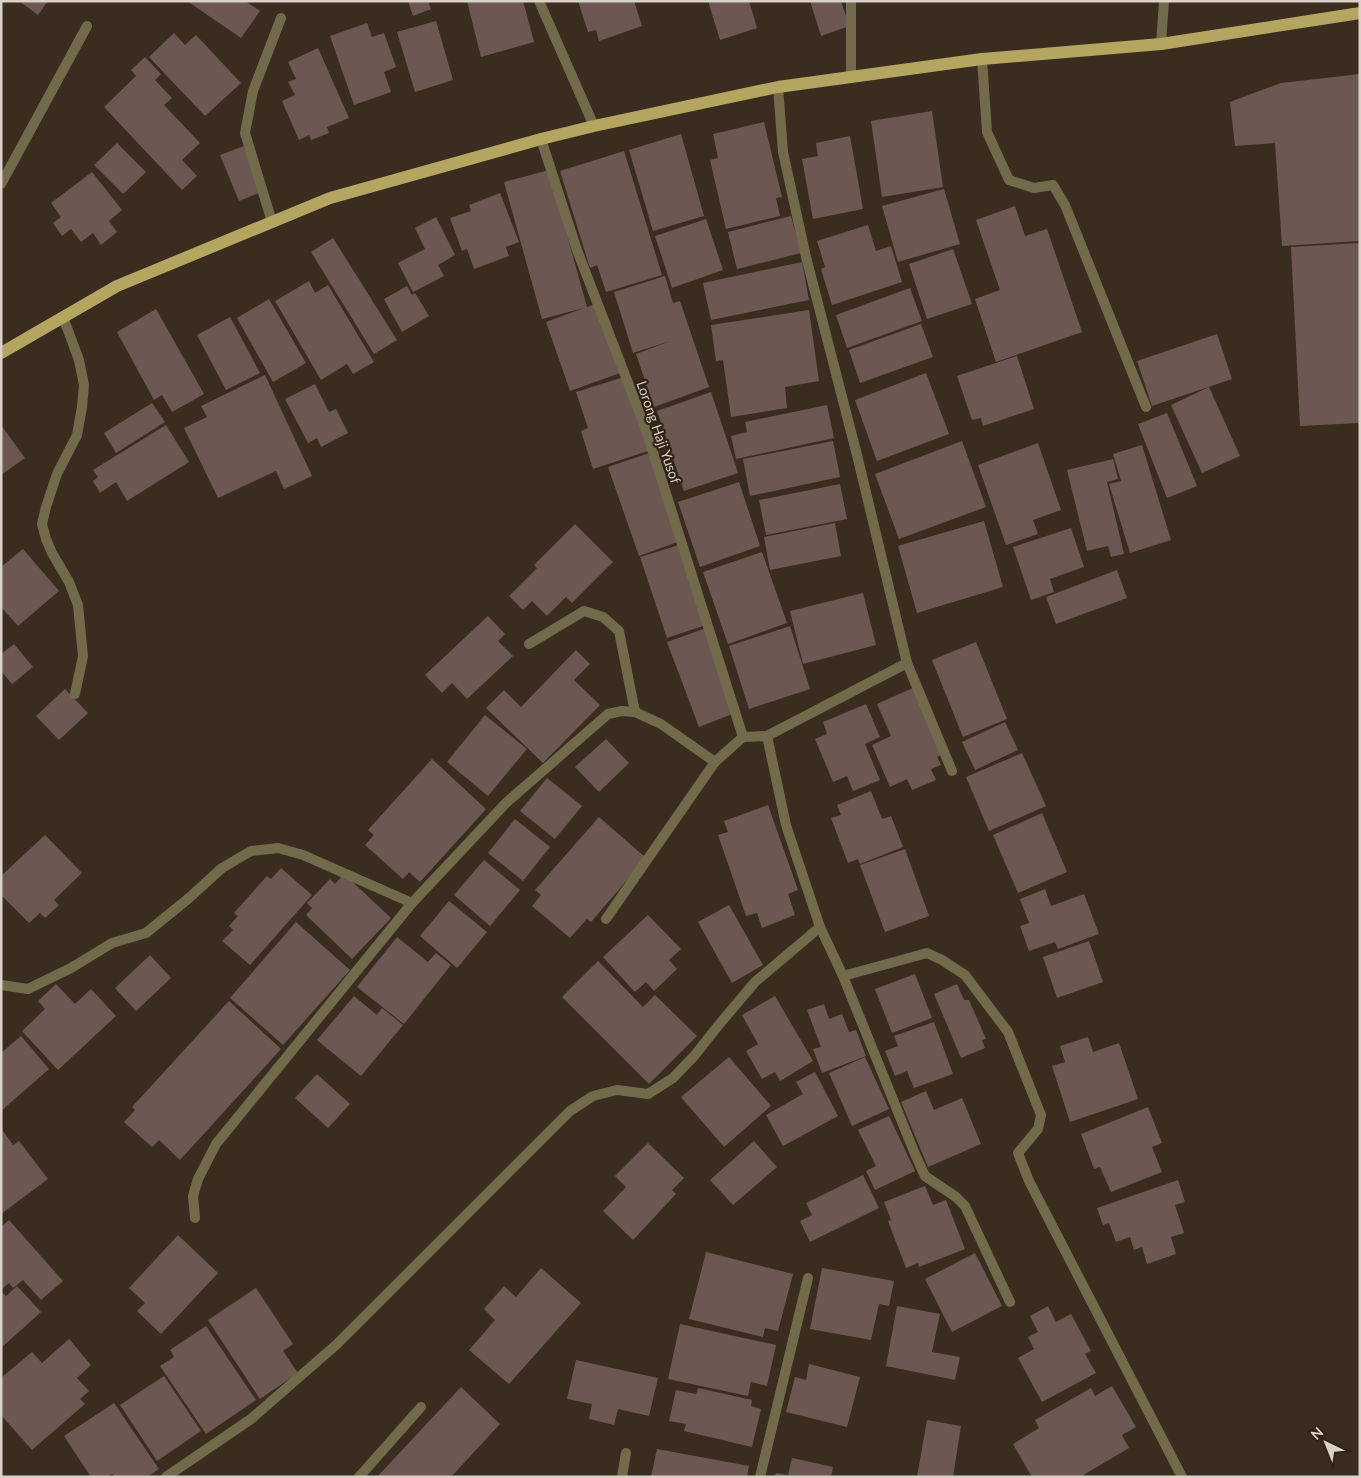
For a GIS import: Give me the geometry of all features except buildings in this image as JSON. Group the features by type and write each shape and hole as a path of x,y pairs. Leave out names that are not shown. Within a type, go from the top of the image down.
{"main road":[{"path":"1,353 117,286 330,198 541,139 778,87 982,58 1161,44 1360,13"}],"street":[{"path":"539,1 594,126"},
{"path":"851,1 851,77"},
{"path":"1161,44 1164,1"},
{"path":"272,222 245,132 253,91 281,18"},
{"path":"1,184 87,26"},
{"path":"982,58 987,132 1009,180 1034,188 1053,185 1065,205 1146,407"},
{"path":"778,87 783,152 806,257 857,455 907,663 952,771"},
{"name":"Lorong Haji Yusof","path":"541,139 577,250 645,426 743,737"},
{"path":"63,317 79,360 84,385 82,407 77,435 57,474 42,524 52,553 69,582 78,605 83,656 75,694"},
{"path":"529,644 584,611 603,616 619,631 635,712"},
{"path":"606,919 715,762 743,737 767,736 907,663"},
{"path":"195,1218 193,1196 198,1178 216,1144 412,903 506,802 572,744 608,714 622,711 635,712 661,724 715,762"},
{"path":"767,736 786,825 820,926 843,976 924,1176 956,1196 964,1206 1010,1302"},
{"path":"1,985 28,989 71,968 112,943 146,933 222,868 251,851 278,848 294,853 412,903"},
{"path":"166,1477 251,1419 336,1345 570,1111 593,1096 617,1090 648,1094 674,1078 755,982 820,926"},
{"path":"843,976 927,953 942,960 964,975 1008,1032 1041,1115 1038,1129 1018,1153 1029,1181 1182,1477"},
{"path":"760,1477 808,1278"},
{"path":"359,1477 422,1407"},
{"path":"622,1477 626,1453"}]}
